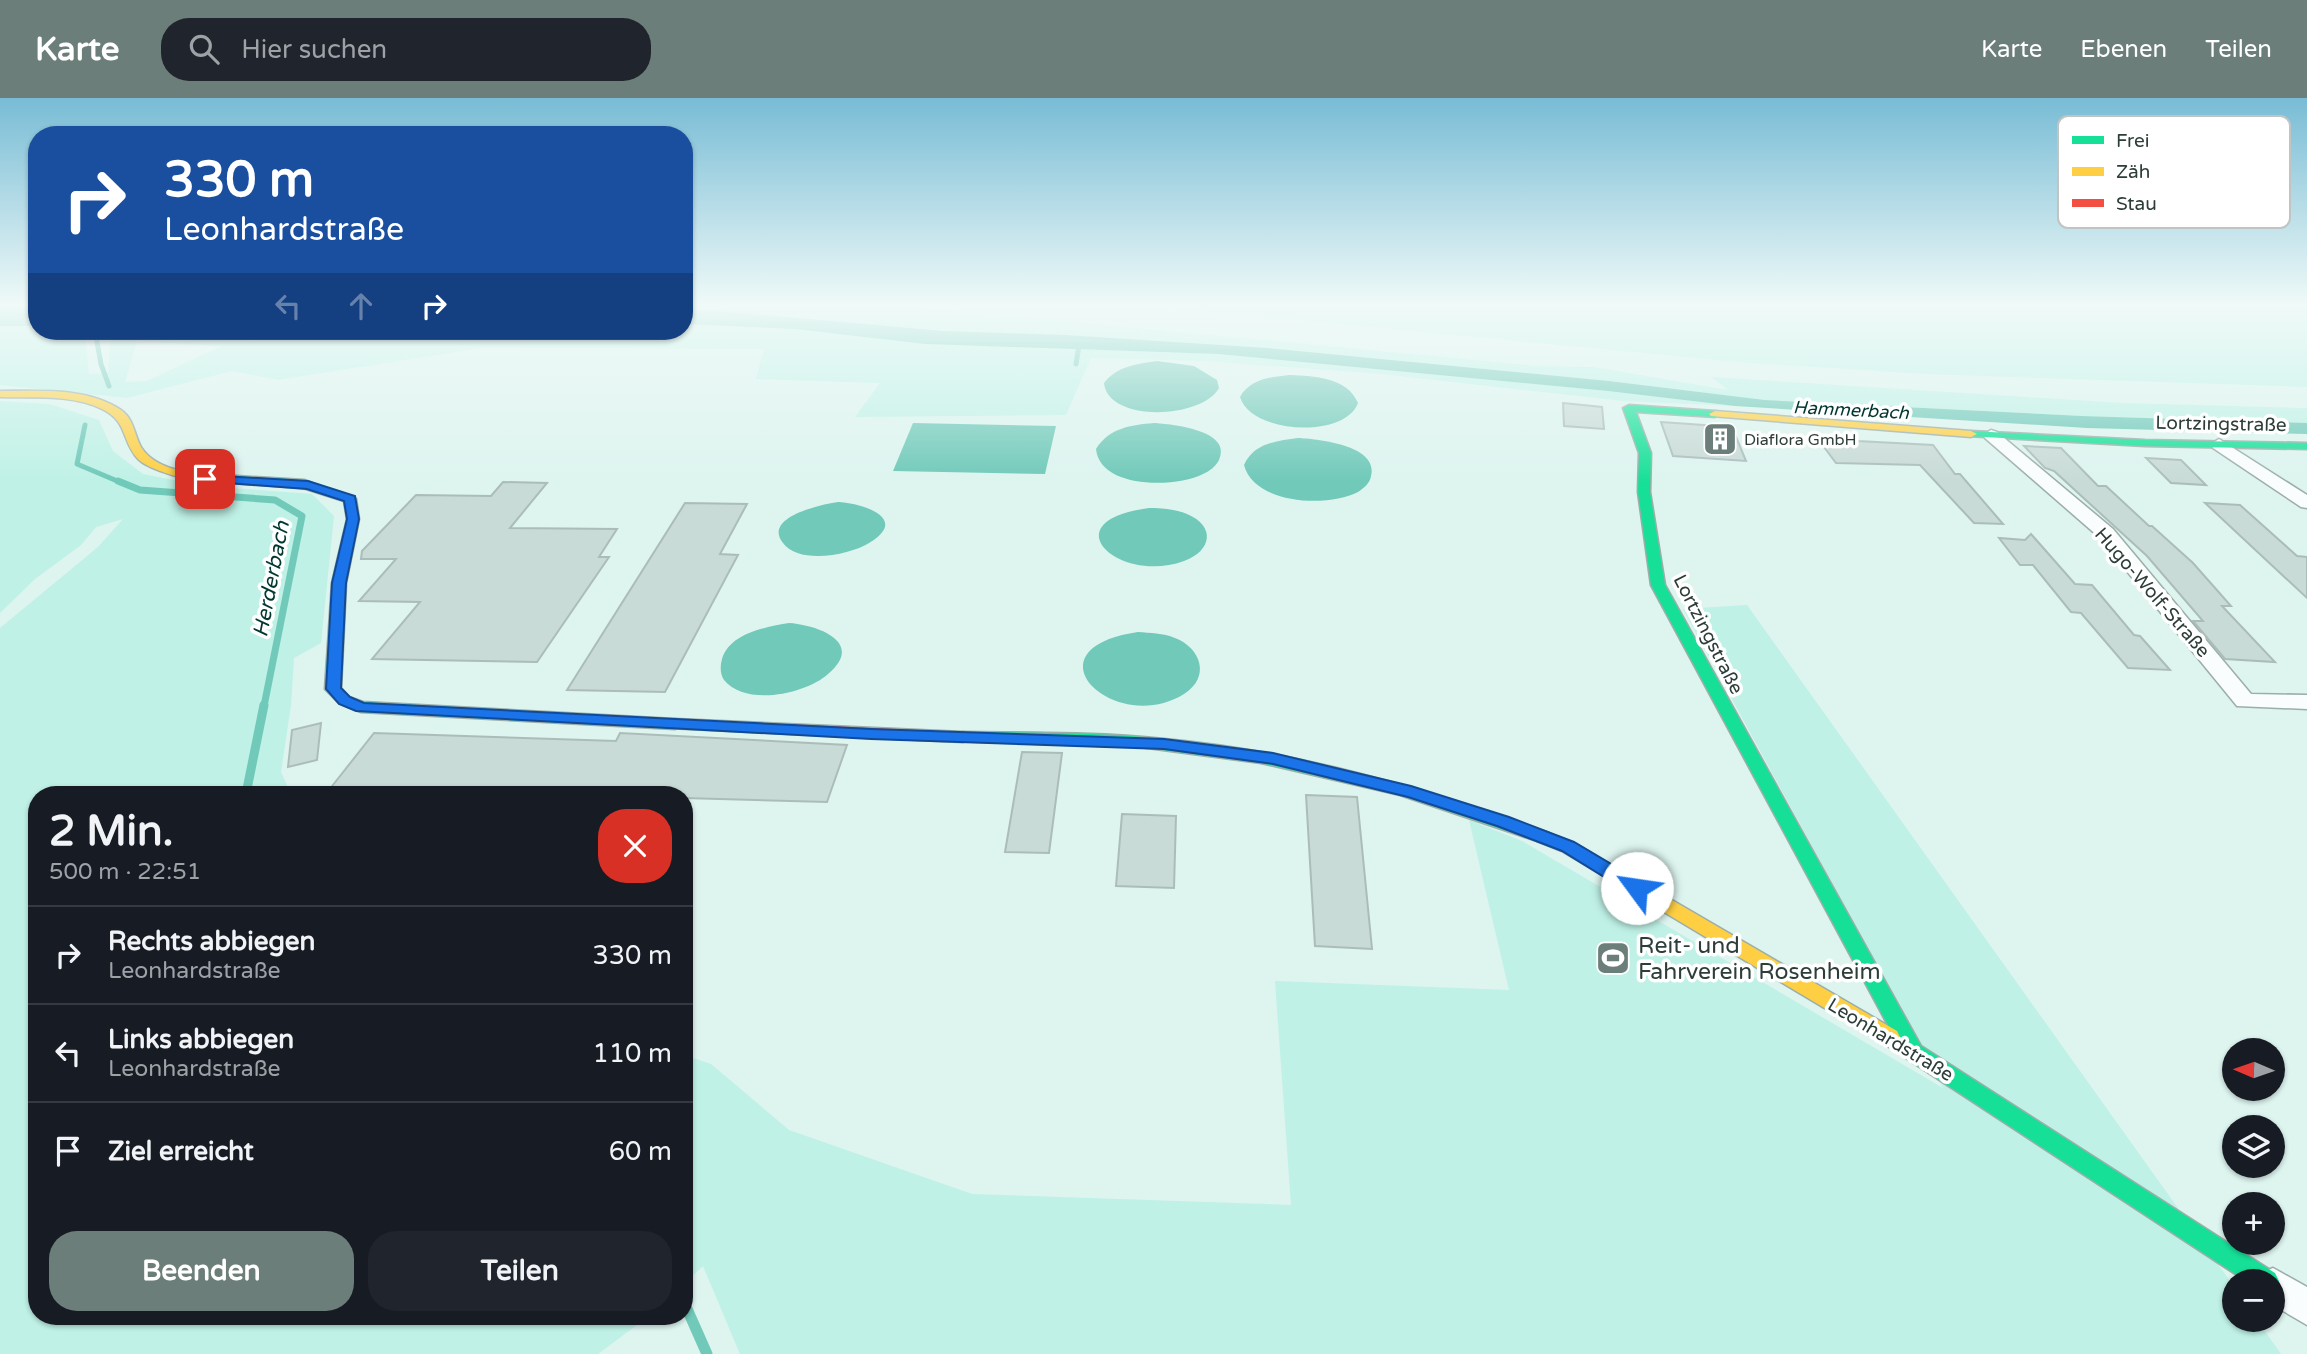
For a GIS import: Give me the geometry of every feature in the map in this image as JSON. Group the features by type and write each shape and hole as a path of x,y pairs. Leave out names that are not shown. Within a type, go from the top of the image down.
{"street":[{"name":"Leonhardstraße","path":"0,394 77,398 110,408 126,421 131,440 139,455 159,467 205,479 308,485 350,499 353,519 339,583 333,689 344,700 361,708 871,734 1164,744 1273,759 1334,771 1411,792 1503,822 1568,847 1913,1051 2249,1269"},
{"name":"Lortzingstraße","path":"1913,1051 1658,585 1644,492 1645,453 1629,408 1991,435 2307,446"},
{"name":"Hugo-Wolf-Straße","path":"1991,435 2106,533 2245,701 2307,702"},
{"path":"2219,444 2307,503"},
{"path":"2285,1293 2307,1307"}],"shaded area":[{"path":"0,365 88,365 89,374 108,373 109,365 130,365 125,382 147,381 182,365 376,365 278,380 232,371 127,398 0,385"},
{"path":"760,365 1088,365 1066,415 855,417 880,383 756,379"},
{"path":"1255,365 1330,365 1735,406 1623,401 1381,374"},
{"path":"1440,365 1593,367 1728,390 1711,377 2123,403 2307,408 2307,423 2082,416 1765,400"},
{"path":"1779,365 2307,365 2307,387 1924,374"},
{"path":"0,401 50,404 99,420 113,451 143,474 204,486 312,494 334,516 321,643 294,658 291,705 281,772 287,786 28,786 28,1325 637,1325 598,1354 0,1354 0,628 98,547 123,519 96,527 81,545 35,579 0,613"},
{"name":"Reit- und Fahrverein Rosenheim","path":"1747,605 2222,1270 2222,1332 2265,1332 2281,1354 740,1354 703,1266 693,1275 693,1058 711,1064 789,1130 972,1194 1291,1205 1275,981 1509,990 1469,820 1522,841 1943,1088 1683,609"}],"water":[{"path":"1136,365 1194,366 1217,380 1219,388 1209,398 1176,411 1138,410 1121,405 1109,396 1104,383 1115,373"},
{"name":"Hammerbach","path":"1330,365 1440,365 1765,400 2082,416 2307,423 2307,434 2087,428 1735,406"},
{"path":"1290,375 1319,377 1338,383 1353,394 1358,403 1350,415 1336,422 1318,427 1298,427 1261,419 1248,409 1240,397 1255,383"},
{"path":"913,423 1056,426 1045,474 893,471"},
{"path":"1154,423 1186,427 1209,435 1221,450 1218,462 1208,471 1191,479 1175,482 1140,482 1110,472 1101,462 1096,449 1101,442 1114,432"},
{"path":"1298,438 1332,442 1366,457 1371,466 1368,483 1358,492 1345,497 1311,501 1276,495 1250,478 1244,465 1254,452 1274,442"},
{"path":"838,502 858,505 878,514 884,519 885,526 881,534 861,547 825,556 801,554 783,543 779,534 787,519 808,509"},
{"path":"1149,508 1178,511 1196,519 1206,532 1205,545 1193,557 1160,566 1137,565 1118,558 1105,548 1099,537 1103,525 1119,515"},
{"path":"789,623 812,627 833,637 840,644 842,653 838,663 828,674 806,687 776,695 746,693 724,680 721,662 726,650 733,643 750,633"},
{"path":"1138,632 1170,636 1191,649 1199,663 1200,671 1198,679 1184,694 1157,704 1131,705 1109,698 1092,686 1083,670 1087,655 1104,641"}],"building":[{"path":"1563,403 1602,407 1604,429 1564,426"},
{"name":"Diaflora GmbH","path":"1661,422 1732,427 1746,461 1673,456"},
{"path":"1815,435 1853,436 1858,441 1933,445 1955,474 1960,474 2003,524 1974,523 1920,465 1836,463"},
{"path":"2024,446 2061,448 2098,486 2106,486 2193,563 2231,606 2222,606 2275,662 2225,659 2193,621 2203,621 2147,556 2054,471 2045,468"},
{"path":"2146,458 2181,460 2206,485 2171,483"},
{"path":"503,482 547,483 510,528 617,529 599,557 609,557 537,662 372,659 420,602 359,601 396,559 361,559 362,551 416,495 491,496"},
{"path":"685,503 747,504 720,554 738,555 665,692 567,690"},
{"path":"2205,503 2240,505 2297,556 2307,557 2307,598"},
{"path":"2031,534 2075,584 2092,585 2134,635 2140,636 2170,670 2128,668 2081,613 2071,612 2033,565 2020,565 1999,538 2025,540"},
{"path":"321,723 317,760 288,767 292,730"},
{"path":"374,733 616,741 620,733 847,745 827,802 693,798 693,786 332,786"},
{"path":"1022,752 1062,753 1049,853 1005,852"},
{"path":"1306,795 1357,797 1372,949 1315,946"},
{"path":"1122,814 1176,816 1174,888 1116,886"}],"waterway":[{"name":"Herderbach","path":"101,365 109,386"},
{"name":"Herderbach","path":"85,425 77,464 122,483"},
{"name":"Herderbach","path":"118,481 140,490 275,500 302,516 264,706"},
{"name":"Herderbach","path":"248,786 264,705"},
{"name":"Herderbach","path":"693,1322 707,1354"}],"traffic: fast":[{"path":"1715,414 1629,408 1645,453 1644,492 1658,585 1913,1051"},
{"path":"1971,434 2145,443 2307,446"},
{"path":"236,480 304,484 350,499 353,519 339,583 333,689 344,700 361,707 675,724"},
{"path":"963,737 1140,742 1261,758 1404,791 1543,837"},
{"path":"1890,1037 2248,1269"}],"traffic: slow":[{"path":"0,394 60,395 103,405 124,419 136,448 154,464 181,474 236,480"},
{"path":"1715,414 1971,434"},
{"path":"1543,837 1568,847 1890,1037"}],"traffic: jam":[{"path":"675,724 963,737"}],"place":[{"name":"Diaflora GmbH","path":"1720,439"},
{"name":"Reit- und Fahrverein Rosenheim","path":"1613,958"}],"route":[{"path":"205,479 308,485 350,499 353,519 339,583 333,689 344,700 361,708 871,734 1164,744 1273,759 1334,771 1411,792 1503,822 1568,847 1637,888"}]}
